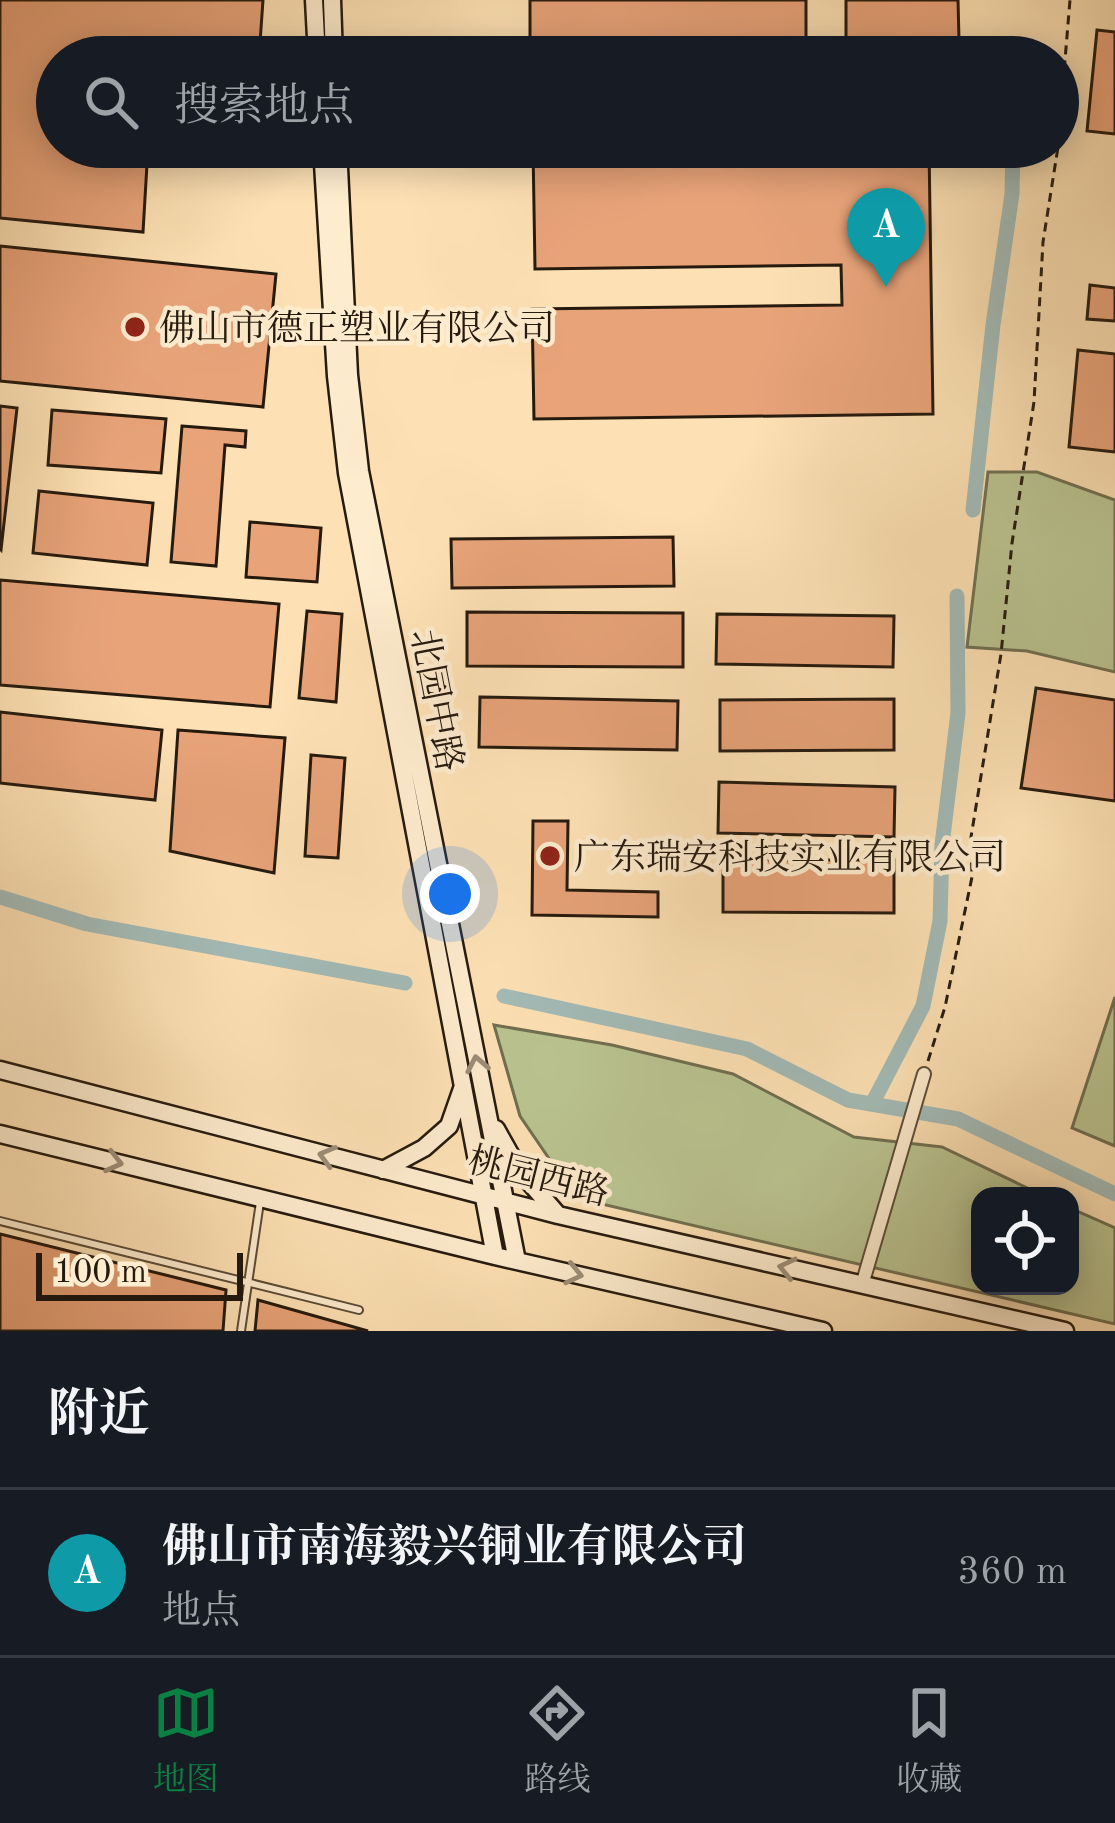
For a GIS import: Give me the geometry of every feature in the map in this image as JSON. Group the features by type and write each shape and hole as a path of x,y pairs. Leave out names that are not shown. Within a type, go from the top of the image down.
{"street":[{"path":"314,0 316,36"},
{"path":"332,0 333,36"},
{"name":"北园中路","path":"323,168 347,473 495,1256"},
{"name":"北园中路","path":"339,168 347,355 360,471 517,1261"},
{"name":"桃园西路","path":"0,1070 558,1216 1065,1331"},
{"path":"862,1285 924,1075"},
{"path":"383,1170 424,1148 449,1126 463,1086"},
{"path":"487,1111 519,1170 558,1216"},
{"path":"0,1134 823,1331"}],"lane":[{"path":"241,1331 261,1198"},
{"path":"0,1221 359,1310"}],"path":[{"path":"1067,36 1070,0"},
{"path":"924,1075 945,1007 972,877 971,837 1034,403 1043,242 1055,168"}],"green space":[{"path":"988,472 1037,472 1115,500 1115,672 1027,651 967,647"},
{"path":"1115,997 1115,1146 1072,1128"},
{"path":"494,1025 612,1045 733,1074 854,1137 942,1147 1025,1187 971,1187 971,1290 576,1198 520,1116"},
{"path":"1079,1212 1115,1228 1115,1324 991,1295 1079,1295"}],"building":[{"path":"0,0 263,0 260,36 36,36 36,168 147,168 143,232 0,218"},
{"path":"530,0 806,0 806,36 530,36"},
{"path":"846,0 958,0 959,36 846,36"},
{"path":"1097,30 1115,32 1115,134 1087,131"},
{"path":"533,168 929,168 933,414 534,419 532,309 842,305 841,265 535,269"},
{"name":"佛山市德正塑业有限公司","path":"0,246 276,274 263,407 0,381"},
{"path":"1090,285 1115,288 1115,321 1087,319"},
{"path":"1078,350 1115,354 1115,452 1069,447"},
{"path":"0,406 17,408 1,550 0,549"},
{"path":"52,410 166,419 161,473 48,465"},
{"path":"182,426 246,431 245,447 225,445 216,566 171,562"},
{"path":"39,491 153,503 147,565 33,553"},
{"path":"250,522 321,528 317,582 246,577"},
{"path":"673,537 674,586 452,588 451,539"},
{"path":"0,580 279,604 270,707 0,685"},
{"path":"307,611 342,614 336,702 299,698"},
{"path":"467,612 683,613 683,667 467,666"},
{"path":"717,614 894,616 893,667 716,664"},
{"path":"1036,688 1115,700 1115,801 1021,788"},
{"path":"480,697 678,701 677,750 479,747"},
{"path":"894,699 894,750 720,751 720,700"},
{"path":"0,712 162,730 155,800 0,783"},
{"path":"178,730 285,738 274,873 170,851"},
{"path":"311,755 345,758 338,858 305,856"},
{"path":"719,782 895,787 894,837 718,833"},
{"name":"广东瑞安科技实业有限公司","path":"533,821 568,821 567,890 658,892 658,917 532,915"},
{"path":"723,860 894,860 894,913 723,912"},
{"path":"0,1234 226,1290 223,1331 0,1331"},
{"path":"258,1300 368,1331 255,1331"}],"waterway":[{"path":"973,510 1013,168"},
{"path":"872,1104 923,1006 940,921 942,845 958,713 957,596"},
{"path":"0,897 87,924 405,983"},
{"path":"504,996 747,1049 848,1100 958,1119 1115,1194"}],"place":[{"name":"佛山市南海毅兴铜业有限公司","path":"886,287"},
{"name":"佛山市德正塑业有限公司","path":"135,327"},
{"name":"广东瑞安科技实业有限公司","path":"550,856"}]}
